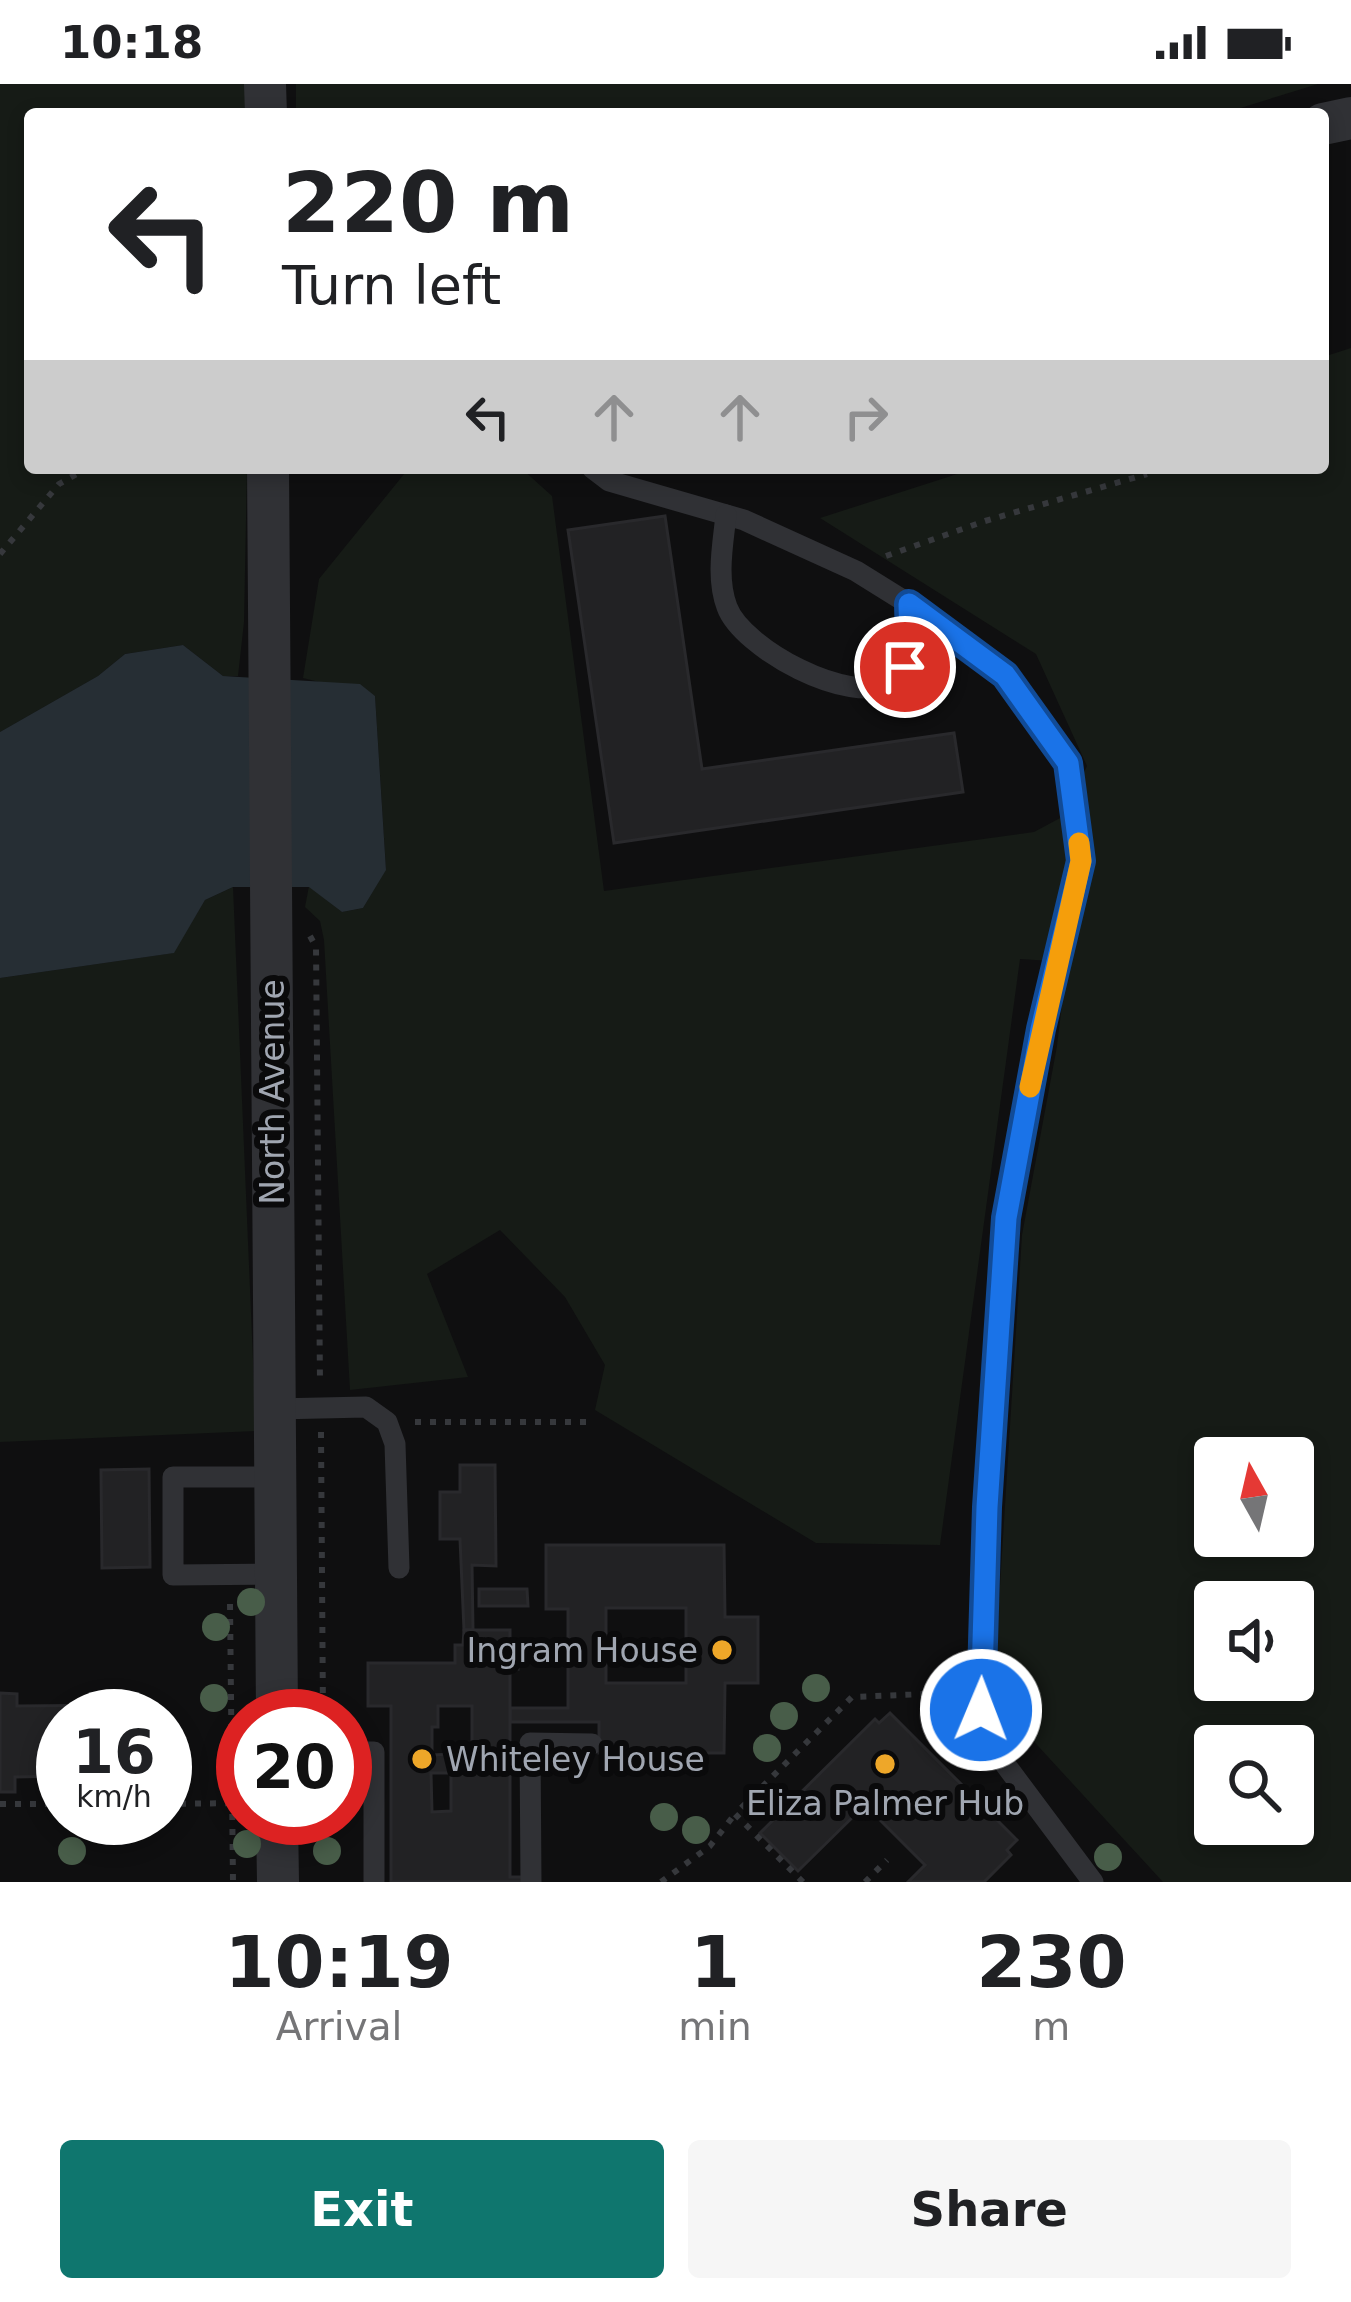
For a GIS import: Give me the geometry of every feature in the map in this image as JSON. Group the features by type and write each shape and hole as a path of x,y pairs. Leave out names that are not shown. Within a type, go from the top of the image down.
{"street":[{"name":"North Avenue","path":"268,474 277,1689"},
{"path":"278,1882 284,1845"}],"lane":[{"path":"600,474 609,481 726,515 856,571 1005,675 1068,763 1081,861 1041,1029 1006,1218 980,1692 993,1748 1093,1882"},
{"path":"726,515 721,564 727,608 743,633 799,669 855,690 892,682 905,667 909,604"},
{"path":"275,1409 365,1407 387,1422 395,1444 399,1568"},
{"path":"275,1477 172,1478 173,1574 276,1574"},
{"path":"531,1882 530,1743 592,1744"},
{"path":"372,1752 374,1882"}],"path":[{"path":"0,554 59,484 76,474"},
{"path":"856,571 920,542 1147,474"},
{"path":"271,917 311,936 316,947 323,1689"},
{"path":"387,1422 593,1422"},
{"path":"230,1574 231,1689"},
{"path":"661,1882 710,1846 735,1814 852,1697 980,1692"},
{"path":"0,1804 36,1804"},
{"path":"735,1814 803,1882"},
{"path":"232,1845 232,1882"},
{"path":"865,1882 887,1860"}],"shaded area":[{"path":"0,84 246,84 246,108 24,108 24,474 247,474 244,622 238,676 223,676 183,645 125,654 98,676 0,732"},
{"path":"296,84 1318,84 1240,108 296,108"},
{"path":"1351,348 1351,1882 1163,1882 993,1697 1022,1235 1057,1046 1067,962 1020,959 940,1545 816,1543 595,1410 605,1365 565,1297 500,1230 427,1274 468,1377 350,1390 324,940 320,921 305,907 309,886 342,912 363,908 386,869 375,696 303,678 319,579 404,474 528,474 552,496 604,891 1034,832 1062,817 1087,766 1036,654 820,518 957,474 1329,474 1329,355"},
{"path":"183,645 223,676 360,684 375,696 386,870 363,908 342,912 309,887 233,887 205,900 174,953 0,978 0,732 98,676 125,654"},
{"path":"233,887 256,1431 0,1442 0,978 173,953 205,900"}],"building":[{"path":"665,516 702,769 954,733 963,792 614,843 568,530"},
{"path":"460,1465 495,1465 496,1566 472,1565 473,1630 464,1630 460,1539 440,1539 440,1492 460,1492"},
{"path":"149,1469 150,1567 102,1568 101,1470"},
{"name":"Ingram House","path":"546,1545 724,1545 725,1617 758,1617 758,1683 725,1683 724,1753 599,1753 599,1722 510,1722 510,1708 568,1708 568,1609 546,1609","holes":["606,1608 686,1608 686,1683 606,1683"]},
{"path":"479,1589 527,1589 528,1606 479,1606"},
{"name":"Whiteley House","path":"464,1630 510,1630 510,1644 518,1644 518,1669 510,1668 510,1877 523,1877 523,1882 391,1882 391,1706 372,1706 368,1663 455,1663 455,1645 463,1645","holes":["438,1706 472,1706 472,1763 452,1763 452,1754 432,1755","431,1773 451,1773 451,1811 432,1812"]},
{"path":"0,1693 17,1694 17,1706 36,1706 36,1777 15,1777 15,1792 0,1792"},
{"name":"Eliza Palmer Hub","path":"890,1713 1017,1840 1007,1850 1011,1855 984,1882 908,1882 925,1865 865,1805 798,1871 760,1833 875,1719 879,1723"}],"slow traffic":[{"path":"1030,1087 1081,861 1079,843"}],"place":[{"name":"Ingram House","path":"722,1650"},
{"name":"Whiteley House","path":"422,1759"},
{"name":"Eliza Palmer Hub","path":"885,1764"}],"route":[{"path":"905,667 909,604 1005,675 1068,763 1081,861 1041,1029 1006,1218 987,1507 981,1710"}]}
